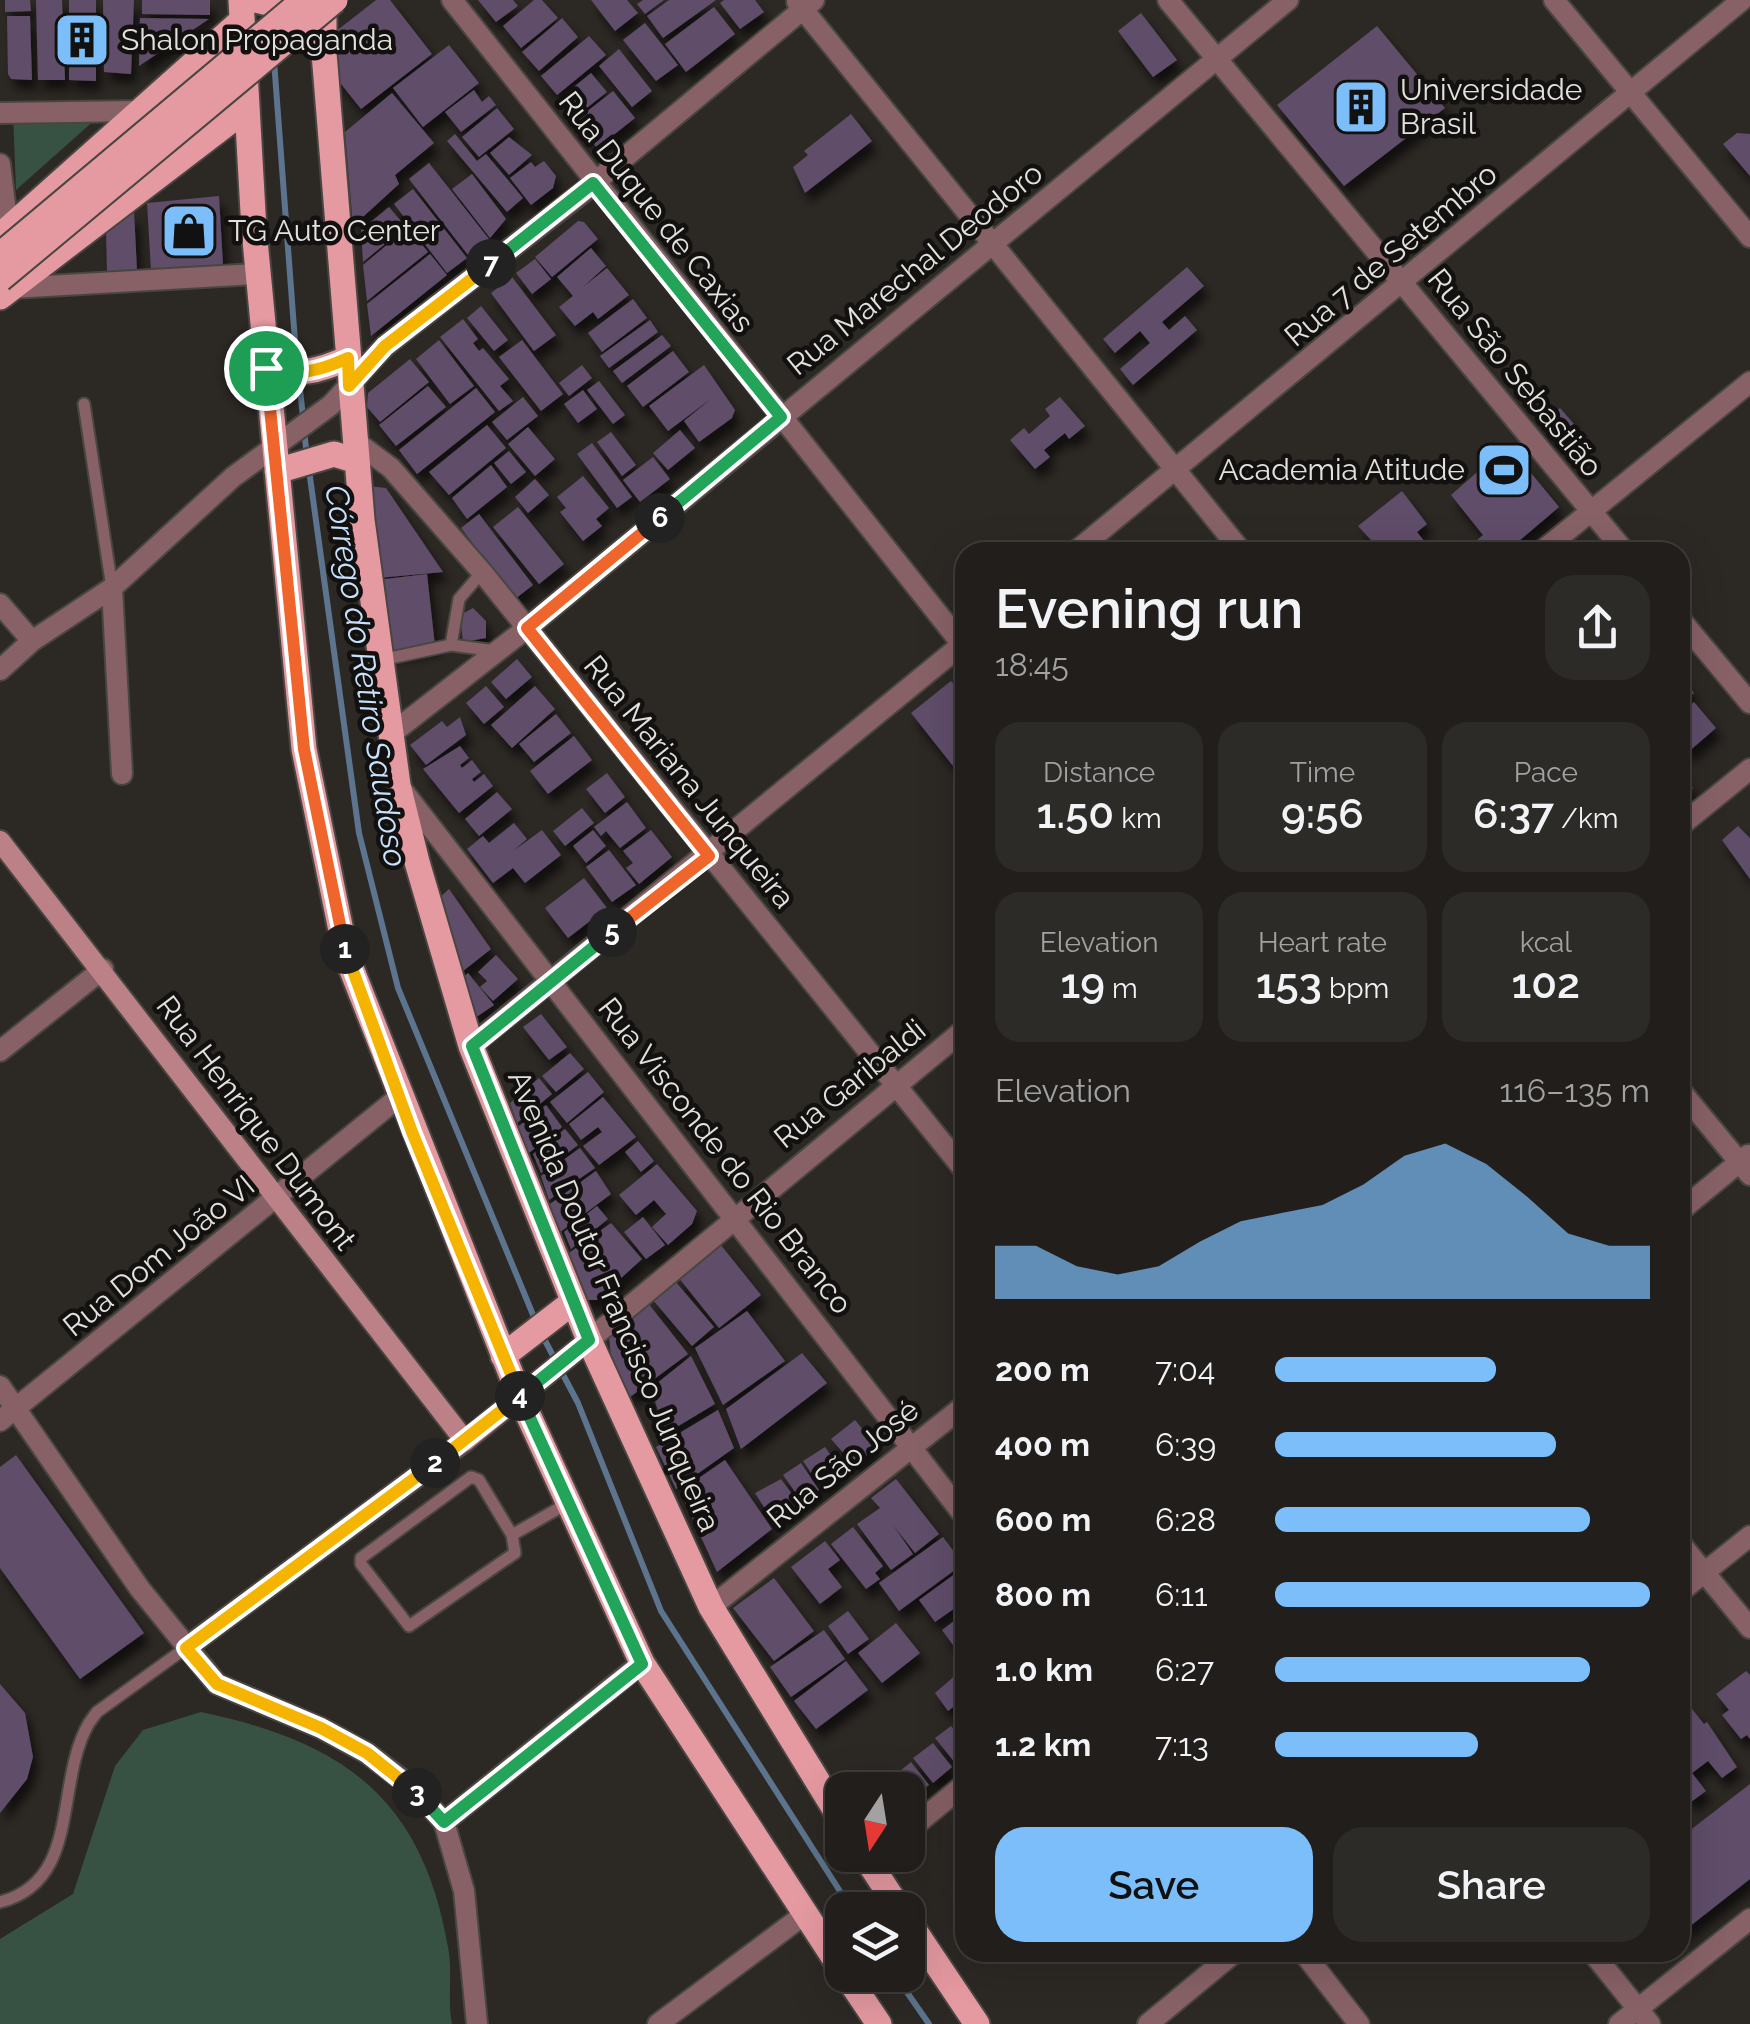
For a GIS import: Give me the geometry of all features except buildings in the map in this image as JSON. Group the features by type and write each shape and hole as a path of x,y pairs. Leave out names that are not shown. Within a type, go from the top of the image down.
{"main road":[{"path":"4,232 253,10 322,4"},
{"path":"0,255 322,4"},
{"path":"4,288 322,4"},
{"name":"Avenida Doutor Francisco Junqueira","path":"322,4 316,47 348,358 340,395 398,786 472,1046 573,1302 580,1347 712,1607 825,1793"},
{"path":"253,10 316,47"},
{"path":"253,10 246,109 258,274 288,466 304,749 346,955 399,1097 528,1390 568,1503 642,1664 825,1943"},
{"path":"4,288 246,109"},
{"path":"276,371 323,369 348,358"},
{"path":"288,466 349,452"},
{"path":"510,1351 573,1302"},
{"path":"925,1946 977,2024"},
{"path":"857,1992 878,2024"}],"street":[{"name":"Rua Duque de Caxias","path":"452,0 593,183 955,634"},
{"name":"Rua São Sebastião","path":"1168,0 1616,542"},
{"name":"Rua Marechal Deodoro","path":"391,734 527,628 1288,0"},
{"path":"1554,0 1750,237"},
{"name":"Rua 7 de Setembro","path":"1087,542 1404,284 1742,0"},
{"path":"0,670 32,641 112,588 340,395 385,346 593,183 804,3 1234,542"},
{"path":"0,113 140,111 196,146"},
{"path":"0,164 4,232"},
{"path":"4,288 258,274"},
{"path":"1554,542 1750,382"},
{"name":"Rua Mariana Junqueira","path":"349,452 392,468 482,572 955,1158"},
{"path":"112,588 122,774"},
{"path":"0,604 32,641"},
{"path":"1690,631 1750,704"},
{"path":"472,1046 955,652"},
{"path":"1690,818 1750,769"},
{"name":"Rua Visconde do Rio Branco","path":"398,786 955,1503"},
{"name":"Rua Henrique Dumont","path":"0,841 465,1441"},
{"path":"0,1052 102,969"},
{"name":"Rua Garibaldi","path":"580,1347 955,1037"},
{"name":"Rua Dom João VI","path":"8,1414 276,1202 399,1097"},
{"path":"1690,1101 1747,1164 1690,1204"},
{"path":"186,1648 465,1441 580,1347"},
{"path":"0,1386 8,1414 217,1684 321,1728 367,1753 413,1788 444,1822 464,1891 476,2024"},
{"name":"Rua São José","path":"712,1607 955,1413"},
{"path":"1690,1584 1750,1536"},
{"path":"1690,1554 1750,1628"},
{"path":"444,1822 642,1664"},
{"path":"925,1817 955,1792"},
{"path":"658,2024 806,1914"},
{"path":"1619,2024 1644,2016 1750,1919"},
{"path":"1148,2024 1224,1962"},
{"path":"1312,1962 1359,2024"},
{"path":"1600,1962 1644,2016"}],"lane":[{"path":"84,404 112,588"},
{"path":"452,645 459,598 482,572"},
{"path":"381,660 452,645 496,652"},
{"path":"471,1477 480,1480 512,1535 516,1547 512,1558 415,1626 404,1623 361,1564 364,1554 471,1477"},
{"path":"512,1535 568,1503"},
{"path":"0,1902 24,1896 50,1868 89,1723 98,1712 186,1648"}],"green space":[{"path":"115,102 16,190 13,112"},
{"path":"201,1712 296,1740 335,1760 368,1785 396,1815 419,1852 436,1895 449,1956 452,2024 0,2024 0,1939 73,1894 115,1766 143,1730"}],"waterway":[{"name":"Córrego do Retiro Saudoso","path":"274,61 297,368"},
{"name":"Córrego do Retiro Saudoso","path":"299,380 303,417"},
{"name":"Córrego do Retiro Saudoso","path":"304,430 307,457"},
{"name":"Córrego do Retiro Saudoso","path":"309,470 359,833 398,988 536,1322"},
{"name":"Córrego do Retiro Saudoso","path":"541,1333 578,1403 661,1611 841,1892"},
{"name":"Córrego do Retiro Saudoso","path":"907,1992 929,2024"}],"place":[{"name":"Shalon Propaganda","path":"82,40"},
{"name":"Universidade Brasil","path":"1361,107"},
{"name":"TG Auto Center","path":"189,231"},
{"name":"Academia Atitude","path":"1504,470"}],"route":[{"path":"266,368 286,374 323,369 348,358 349,386 385,346 593,183 781,417 527,628 709,856 472,1046 589,1340 520,1396 642,1664 444,1822 413,1788 367,1753 321,1728 217,1684 186,1648 520,1396 412,1132 346,955 304,749 266,368"}]}
